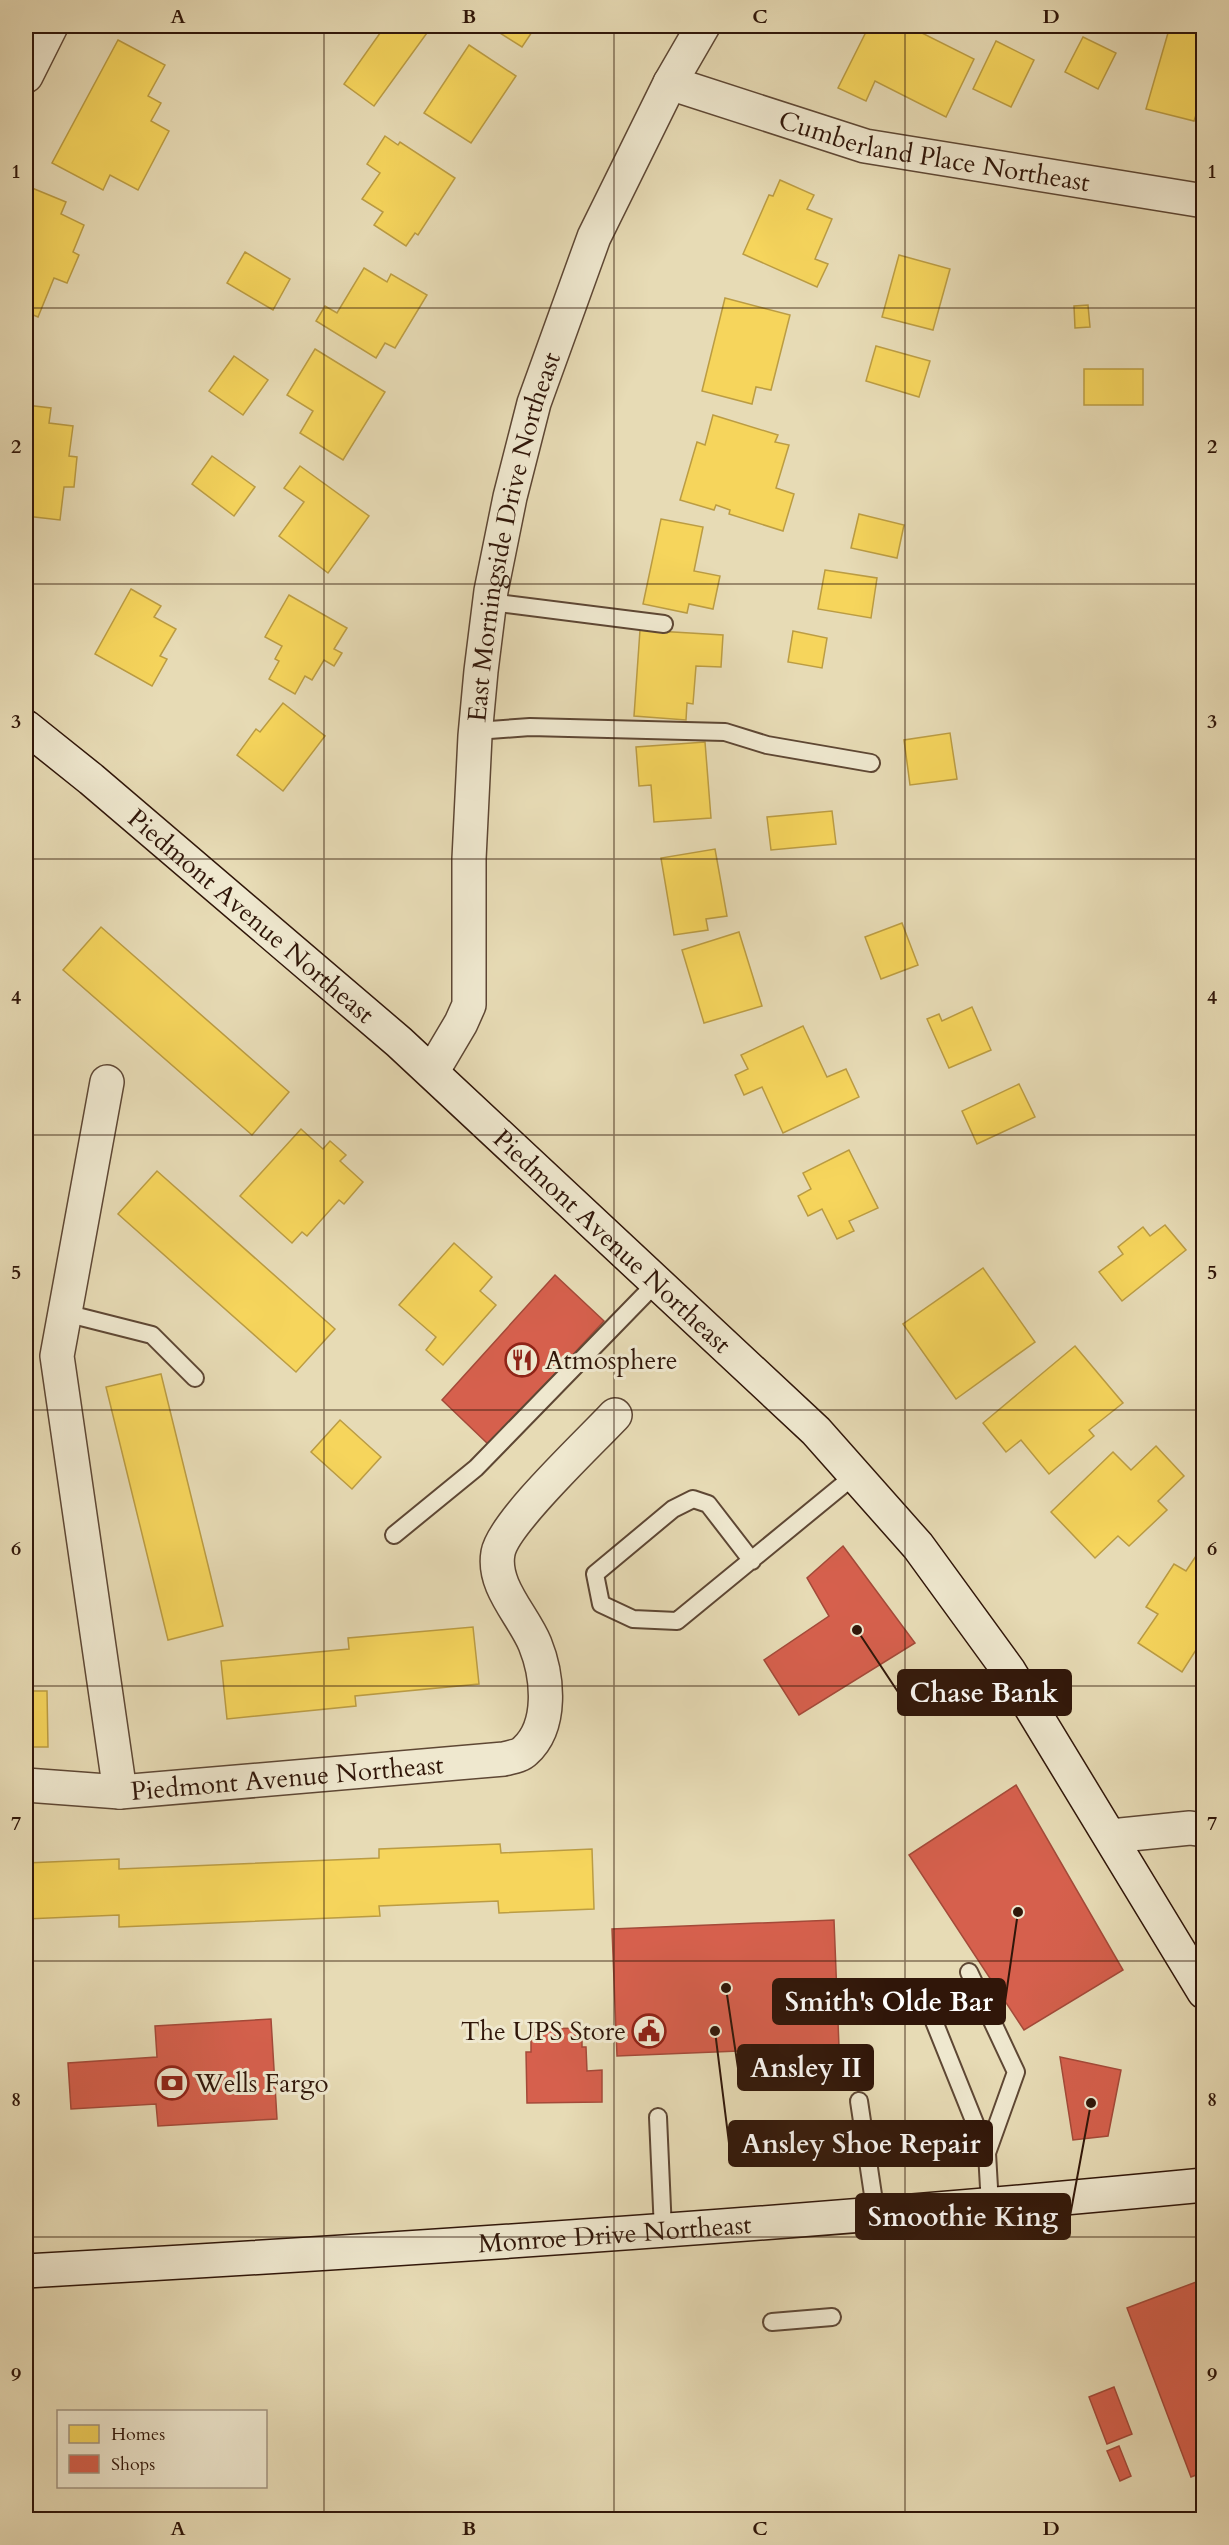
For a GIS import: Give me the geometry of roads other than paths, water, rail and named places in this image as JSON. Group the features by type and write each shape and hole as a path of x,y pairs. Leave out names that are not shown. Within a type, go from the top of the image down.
{"street":[{"path":"26,76 51,26"},
{"name":"East Morningside Drive Northeast","path":"432,1072 469,1005 469,860 481,671 490,602 510,496 534,403 594,237 670,83 703,26"},
{"name":"Cumberland Place Northeast","path":"670,83 866,146 1203,201"},
{"name":"Piedmont Avenue Northeast","path":"26,727 303,958 432,1072 816,1431 918,1546 1010,1671 1203,1992"},
{"name":"Piedmont Avenue Northeast","path":"107,1082 57,1356 120,1792 504,1759 524,1753 536,1739 545,1718 544,1690 536,1646 497,1570 498,1551 513,1522 615,1415"},
{"path":"26,1785 120,1792"},
{"path":"1111,1836 1190,1828 1203,1830"},
{"name":"Monroe Drive Northeast","path":"26,2271 367,2252 663,2231 876,2215 1203,2185"}],"lane":[{"path":"490,602 664,624"},
{"path":"476,730 530,728 725,732 767,745 871,763"},
{"path":"394,1535 476,1468 657,1282"},
{"path":"65,1313 152,1335 195,1378"},
{"path":"752,1561 708,1504 693,1499 673,1509 595,1574 601,1604 633,1619 677,1621 752,1561 855,1475"},
{"path":"969,1972 1016,2072 987,2153"},
{"path":"925,1999 987,2153 990,2205"},
{"path":"859,2101 876,2215"},
{"path":"658,2117 663,2231"},
{"path":"772,2322 832,2317"}],"place":[{"name":"Atmosphere","path":"522,1360"},
{"name":"Chase Bank","path":"857,1630"},
{"name":"Smith's Olde Bar","path":"1018,1912"},
{"name":"Ansley II","path":"726,1988"},
{"name":"The UPS Store","path":"649,2031"},
{"name":"Ansley Shoe Repair","path":"715,2031"},
{"name":"Wells Fargo","path":"172,2083"},
{"name":"Smoothie King","path":"1091,2103"}]}
